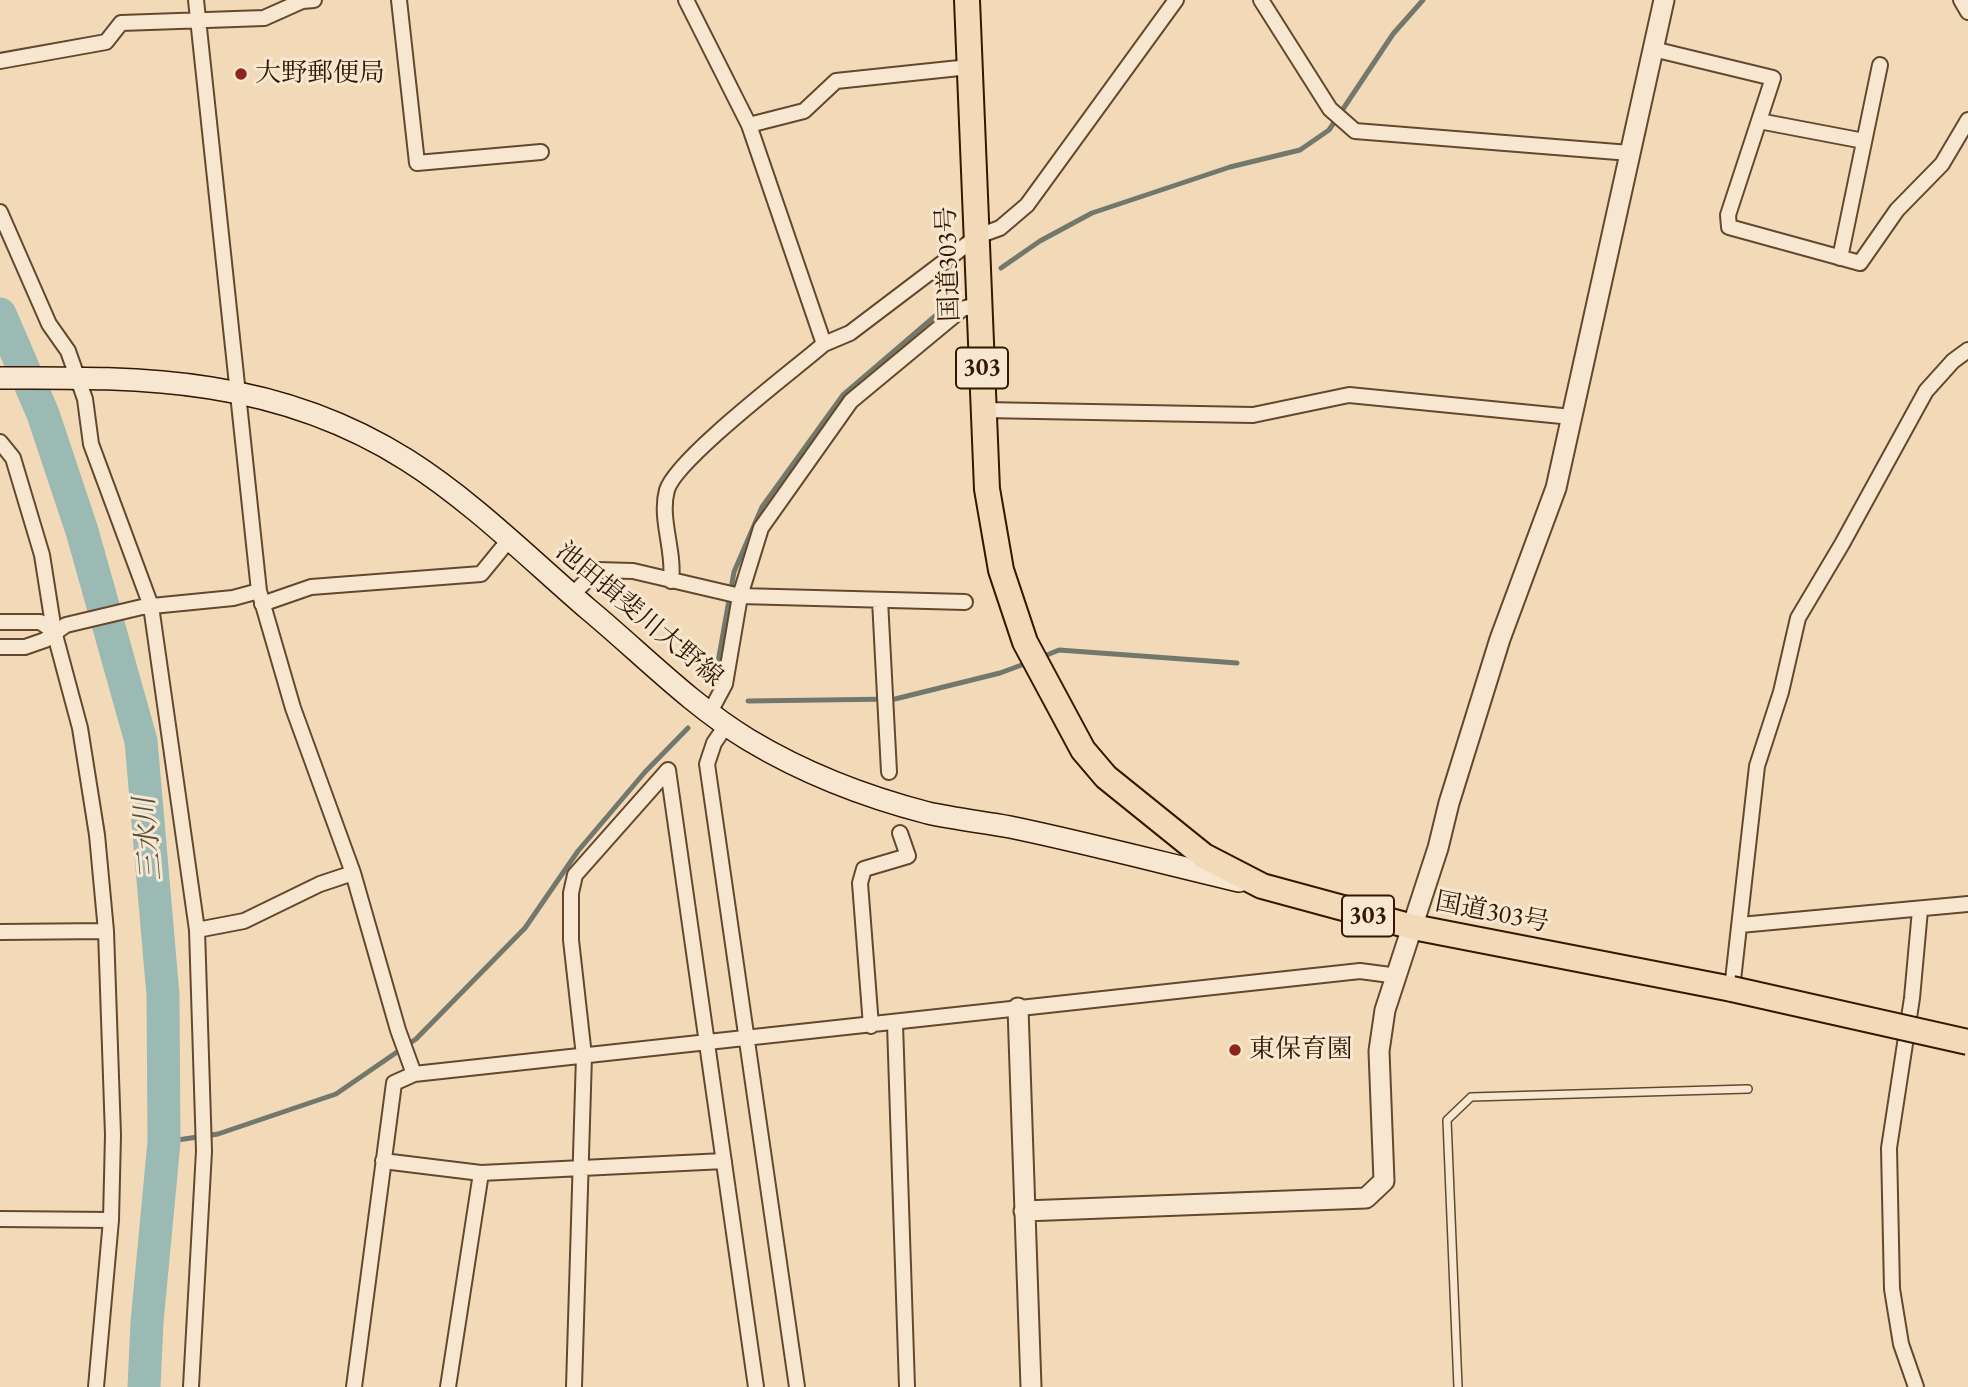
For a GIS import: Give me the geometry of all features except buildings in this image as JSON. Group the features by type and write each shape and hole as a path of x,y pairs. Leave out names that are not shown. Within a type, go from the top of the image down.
{"highway":[{"name":"国道303号","path":"967,0 987,489 1001,570 1025,642 1051,694 1083,750 1106,777 1151,816 1204,856 1262,886 1968,1032"},
{"name":"国道303号","path":"1068,720 1156,803 1212,842 1268,870 1415,919"},
{"name":"国道303号","path":"1733,984 1968,1042"}],"main road":[{"name":"池田揖斐川大野線","path":"0,378 190,383 239,392 327,418 409,461 718,718 748,740 800,767 854,790 930,813 1011,828 1262,886"}],"street":[{"path":"196,0 261,597 293,708 353,873 400,1036 414,1074"},
{"path":"0,61 106,42 121,23 264,18 302,1 314,0"},
{"path":"399,0 417,163 541,152"},
{"path":"685,0 749,125 824,344"},
{"path":"671,581 666,518 668,489 691,456 824,344 849,333 978,236 1000,228 1027,205 1176,0"},
{"path":"1261,0 1330,109 1355,131 1630,153"},
{"path":"1024,1211 1367,1198 1384,1181 1379,1051 1385,1010 1398,976 1500,639 1556,488 1664,0"},
{"path":"1961,0 1968,12"},
{"path":"1653,49 1773,78 1728,215 1730,226 1860,263 1897,210 1942,164 1968,120"},
{"path":"1840,258 1880,65"},
{"path":"749,125 804,111 836,81 969,67"},
{"path":"1759,121 1864,141"},
{"path":"0,212 49,324 68,351 73,378 85,399 92,444 146,607 197,930 204,1149 191,1387"},
{"path":"797,1387 707,764 725,684 740,596 761,528 852,401 961,309 980,304"},
{"path":"1733,984 1757,766 1781,692 1798,618 1926,391 1953,361 1968,350"},
{"path":"984,410 1252,415 1349,396 1572,417"},
{"path":"0,442 13,458 42,555 80,728 97,835 106,931 114,1135 111,1220 96,1387"},
{"path":"0,647 25,647 45,640 60,628 146,607 261,597 311,587 481,574 508,541"},
{"path":"572,595 597,570 633,571 740,596 965,602"},
{"path":"880,600 889,772"},
{"path":"0,622 40,622 60,628"},
{"path":"574,1387 584,1056 571,940 571,893 575,875 668,770 756,1387"},
{"path":"871,1026 860,883 864,869 908,856 900,833"},
{"path":"197,930 244,921 320,884 353,873"},
{"path":"1740,925 1968,904"},
{"path":"1916,1387 1901,1344 1892,1289 1889,1149 1912,998 1920,910"},
{"path":"0,932 106,931"},
{"path":"354,1387 394,1083 414,1074 895,1024 1360,971 1398,976"},
{"path":"1018,1008 1031,1387"},
{"path":"895,1024 907,1387"},
{"path":"383,1161 481,1173 724,1161"},
{"path":"448,1387 481,1173"},
{"path":"0,1219 111,1220"}],"lane":[{"path":"1458,1387 1447,1120 1471,1097 1748,1089"}],"waterway":[{"path":"1001,268 1040,241 1092,213 1230,167 1300,150 1329,130 1393,34 1423,0"},
{"path":"715,679 734,572 762,507 843,395 955,299"},
{"name":"三水川","path":"0,314 43,414 82,531 141,741 163,995 164,1142 147,1322 144,1387"},
{"path":"1042,657 1059,650 1237,663"},
{"path":"748,701 895,699 1000,673 1027,663"},
{"path":"164,1142 218,1134 336,1094 416,1039 525,928 578,851 645,772 688,728"}],"place":[{"name":"大野郵便局","path":"241,74"},
{"name":"東保育園","path":"1235,1050"}]}
